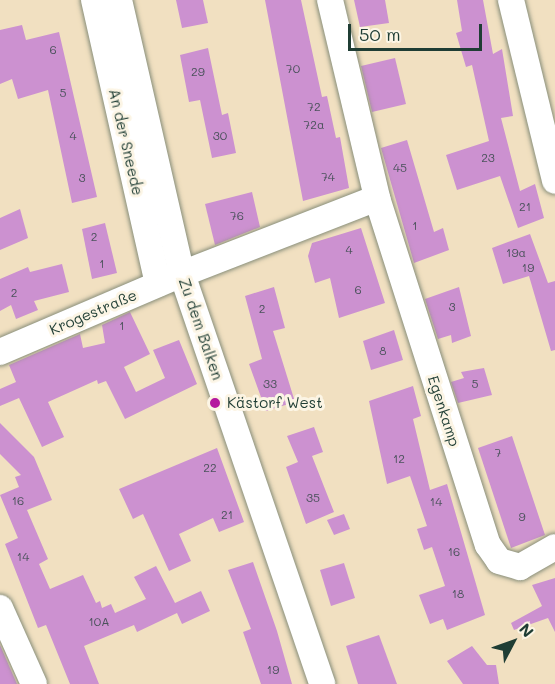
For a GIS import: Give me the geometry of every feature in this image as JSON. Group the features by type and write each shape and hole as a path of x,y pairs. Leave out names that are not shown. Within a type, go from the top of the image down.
{"street":[{"name":"An der Sneede","path":"94,0 158,284"},
{"name":"Zu dem Balken","path":"119,0 182,274 322,684"},
{"name":"Egenkamp","path":"330,0 376,198 488,545 499,561 520,567 555,547"},
{"path":"511,0 555,181"},
{"path":"182,274 376,198"},
{"name":"Krogestraße","path":"1,347 182,274"},
{"path":"0,608 34,684"}],"building":[{"path":"176,0 203,0 208,23 182,28"},
{"path":"265,0 301,0 322,97 327,96 336,138 340,137 349,188 303,201"},
{"path":"354,0 385,0 389,23 360,27"},
{"path":"457,0 483,0 493,54 502,49 513,116 501,118 520,191 535,184 544,218 518,228 500,176 457,190 446,155 489,141 472,65 466,67 456,33 462,31"},
{"path":"22,25 26,40 59,32 97,197 72,203 48,90 18,99 12,79 0,84 0,30"},
{"path":"208,48 222,115 228,113 236,153 212,158 200,100 189,102 180,55"},
{"path":"395,58 406,104 372,112 361,66"},
{"path":"407,140 434,232 443,228 449,250 414,263 381,148"},
{"path":"252,192 260,227 215,245 205,204"},
{"path":"20,209 28,238 0,250 0,218"},
{"path":"105,223 117,273 92,279 82,229"},
{"path":"361,228 385,303 339,318 330,278 315,283 308,256 312,243"},
{"path":"530,234 548,283 555,281 555,350 551,351 529,276 503,284 492,248"},
{"path":"62,264 69,292 34,301 38,310 16,319 11,305 0,311 0,279 28,267 30,272"},
{"path":"274,287 285,328 273,331 295,402 266,411 249,364 262,359 245,296"},
{"path":"459,287 471,336 452,343 451,335 438,339 425,299"},
{"path":"130,312 150,354 124,367 136,392 165,378 153,350 179,340 197,384 125,419 106,381 98,384 97,380 48,402 64,437 42,447 19,398 0,406 0,389 16,382 9,365 80,334 83,348 105,343 102,325"},
{"path":"394,330 403,360 371,370 363,341"},
{"path":"484,368 492,395 458,403 451,382 464,378 461,372"},
{"path":"413,386 421,416 413,419 430,490 447,484 485,615 447,630 443,619 430,624 419,595 445,586 432,547 424,550 417,529 427,526 410,476 387,484 369,401"},
{"path":"0,423 34,457 52,500 27,510 48,559 39,564 50,589 83,575 96,603 100,601 102,608 111,604 115,613 146,599 134,577 156,566 175,603 201,591 210,611 182,624 177,613 137,632 134,625 84,646 99,684 70,684 46,625 38,628 5,544 18,538 0,495 19,487 15,477 21,475 0,454"},
{"path":"314,427 323,452 312,456 334,512 306,524 286,467 298,462 287,436"},
{"path":"512,436 545,535 511,548 478,448"},
{"path":"217,448 244,522 219,532 213,518 179,534 191,561 169,571 143,514 133,519 119,489"},
{"path":"344,514 350,529 334,535 327,520"},
{"path":"253,562 277,631 292,684 261,684 243,632 251,629 228,570"},
{"path":"344,563 355,598 331,606 320,570"},
{"path":"555,578 555,632 548,618 514,630 511,623 542,606 532,585"},
{"path":"379,635 397,684 358,684 346,646"},
{"path":"0,645 17,684 0,684"},
{"path":"472,646 487,665 496,665 499,684 463,684 447,661"}],"place":[{"name":"Kästorf West","path":"215,403"}]}
